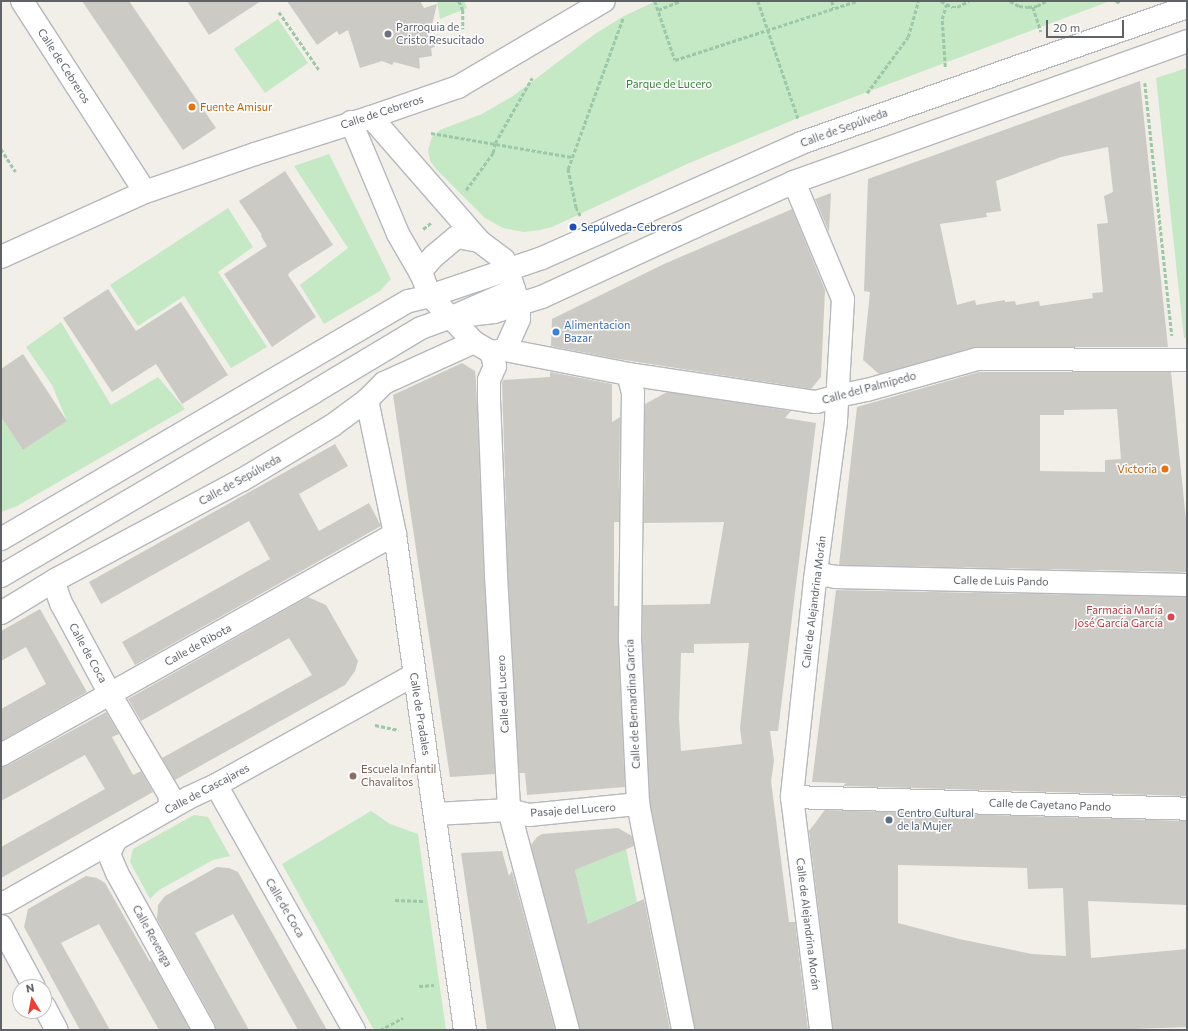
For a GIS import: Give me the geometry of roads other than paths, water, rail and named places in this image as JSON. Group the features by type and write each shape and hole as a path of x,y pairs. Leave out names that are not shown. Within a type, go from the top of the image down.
{"street":[{"name":"Calle de Cebreros","path":"22,1 146,192"},
{"name":"Calle de Cebreros","path":"1,257 146,192 255,154 458,87 604,1"},
{"name":"Calle de Sepúlveda","path":"1,539 404,304 542,258 801,143 1180,9"},
{"path":"1,576 421,328 452,317 494,312 516,298 557,291 794,182 1184,42"},
{"path":"361,120 479,241 504,260 516,298 519,319 490,348 452,317 430,296 420,272 400,238 361,120"},
{"name":"Calle de Alejandrina Morán","path":"794,182 843,299 836,422 815,580 792,797 821,1030"},
{"path":"420,272 434,256 457,237 479,241"},
{"name":"Calle de Sepúlveda","path":"1,613 57,579 242,480 333,425 367,400 384,383 490,348"},
{"name":"Calle del Palmípedo","path":"490,348 628,374 816,402 867,390 977,359 1187,360"},
{"name":"Calle del Lucero","path":"490,348 495,366 489,380 489,400 509,810 568,1030"},
{"name":"Calle de Bernardina García","path":"628,374 633,393 630,639 638,804 683,1030"},
{"name":"Calle de Pradales","path":"367,400 396,534 414,675 465,1030"},
{"name":"Calle de Ribota","path":"1,755 396,534"},
{"name":"Calle de Luis Pando","path":"815,580 825,575 836,577 1187,585"},
{"name":"Calle de Coca","path":"57,579 55,586 61,603 110,694 170,796 169,809"},
{"name":"Calle de Cascajares","path":"1,903 6,902 169,809 216,785 414,675"},
{"name":"Calle de Coca","path":"216,785 354,1030"},
{"name":"Calle de Cayetano Pando","path":"792,797 1187,809"},
{"name":"Pasaje del Lucero","path":"435,814 509,810 529,815 638,804"},
{"name":"Calle Revenga","path":"115,841 109,854 117,873 204,1030"},
{"path":"1,926 30,979"},
{"path":"51,1019 57,1030"}],"place":[{"name":"Parroquia de Cristo Resucitado","path":"388,34"},
{"name":"Fuente Amisur","path":"192,107"},
{"name":"Sepúlveda-Cebreros","path":"573,227"},
{"name":"Alimentacion Bazar","path":"556,332"},
{"name":"Victoria","path":"1165,469"},
{"name":"Farmacia María José García García","path":"1171,617"},
{"name":"Escuela Infantil Chavalitos","path":"353,776"},
{"name":"Centro Cultural de la Mujer","path":"889,820"}],"park label":[{"name":"Parque de Lucero","path":"669,84"}]}
